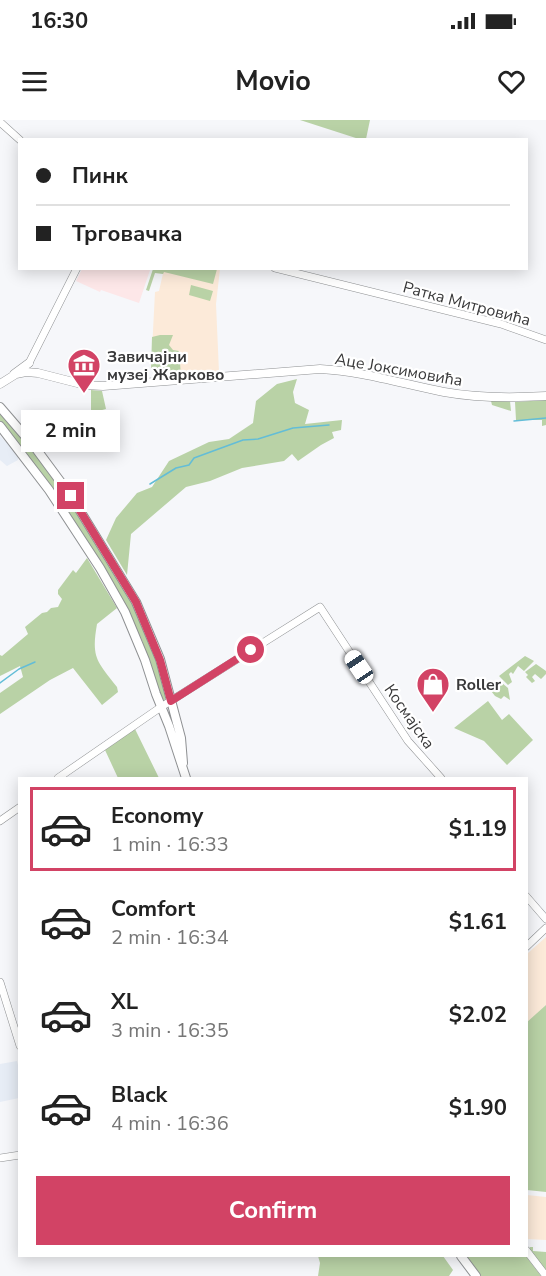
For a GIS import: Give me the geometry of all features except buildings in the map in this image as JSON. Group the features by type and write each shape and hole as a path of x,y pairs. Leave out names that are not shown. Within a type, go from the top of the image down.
{"main road":[{"path":"20,373 29,363"},
{"path":"10,377 29,363"},
{"name":"Аце Јоксимовића","path":"0,384 20,373 38,373 67,382 103,386 293,370 329,370 460,394 546,396"},
{"path":"0,407 37,450 98,537 128,587 150,631 181,738 186,777"},
{"path":"0,426 41,478 116,596 140,644 183,764"},
{"path":"462,1257 476,1276"}],"street":[{"path":"0,122 18,138"},
{"path":"29,363 76,270"},
{"name":"Ратка Митровића","path":"283,270 501,324 546,340"},
{"name":"Космајска","path":"171,701 320,607 408,741 440,777"},
{"path":"59,777 171,701"},
{"path":"0,821 18,808"},
{"path":"528,898 546,919"},
{"path":"528,945 546,928"},
{"path":"0,982 18,1040"},
{"path":"0,1158 18,1155"},
{"path":"528,1253 546,1276"}],"shaded area":[{"path":"82,270 150,270 139,303 101,290 100,292 76,281"},
{"path":"164,270 220,270 216,304 219,372 166,377 163,368 151,370 155,292 159,291"},
{"path":"0,436 18,454 18,460 7,466 0,460"},
{"path":"546,937 546,1005 528,1022 528,953"},
{"path":"17,1061 18,1098 0,1102 0,1064"},
{"path":"528,1195 546,1197 546,1240 528,1239"}],"green space":[{"path":"300,120 370,120 366,138 356,138"},
{"path":"153,270 217,270 213,284 164,272 163,274 155,273 149,291 146,290"},
{"path":"191,285 213,291 210,301 189,295"},
{"path":"173,335 169,345 173,350 179,351 181,375 166,377 163,368 151,370 152,337"},
{"path":"297,379 293,392 295,403 309,410 305,424 342,420 341,430 332,432 334,438 298,461 292,454 284,461 242,468 210,481 186,487 131,534 127,575 106,540 116,518 137,493 152,487 169,461 209,442 229,439 253,423 256,401 277,384"},
{"path":"91,390 102,391 106,409 91,413"},
{"path":"546,400 546,425 542,426 542,420 516,420 515,402"},
{"path":"491,401 510,401 511,411 492,405"},
{"path":"0,412 66,493 126,589 145,626 167,693 165,700 161,699 142,640 126,609 0,422"},
{"path":"87,558 117,608 97,624 95,652 100,665 117,687 118,692 102,705 73,668 50,680 0,714 0,693 23,677 20,666 0,676 0,655 2,656 28,634 25,627 42,613 58,607 62,599 58,590 73,570 76,573"},
{"path":"525,656 534,661 524,671 518,666 513,674 511,672 509,674 512,682 508,685 499,676"},
{"path":"536,664 546,671 546,674 541,679 535,674 532,677 535,681 532,683 526,677 528,675 525,672"},
{"path":"495,681 508,688 510,700 504,696 501,699 495,696 488,687"},
{"path":"488,701 502,720 509,714 533,740 507,765 484,741 454,728"},
{"path":"135,729 159,777 118,777 105,750"},
{"path":"546,1005 546,1192 528,1190 528,1021"},
{"path":"533,1247 533,1251 546,1252 546,1271 529,1249"},
{"path":"318,1257 444,1257 453,1270 449,1276 318,1276 320,1263"},
{"path":"467,1257 527,1257 541,1276 481,1276"}],"waterway":[{"path":"514,421 546,418"},
{"path":"150,484 176,468 189,465 194,458 243,440 258,439 293,428 329,425"},
{"path":"0,683 19,669 35,662"}],"place":[{"name":"Завичајни музеј Жарково","path":"84,394"},
{"name":"Roller","path":"433,713"}],"route":[{"path":"71,496 123,578 147,624 171,701 251,650"}]}
